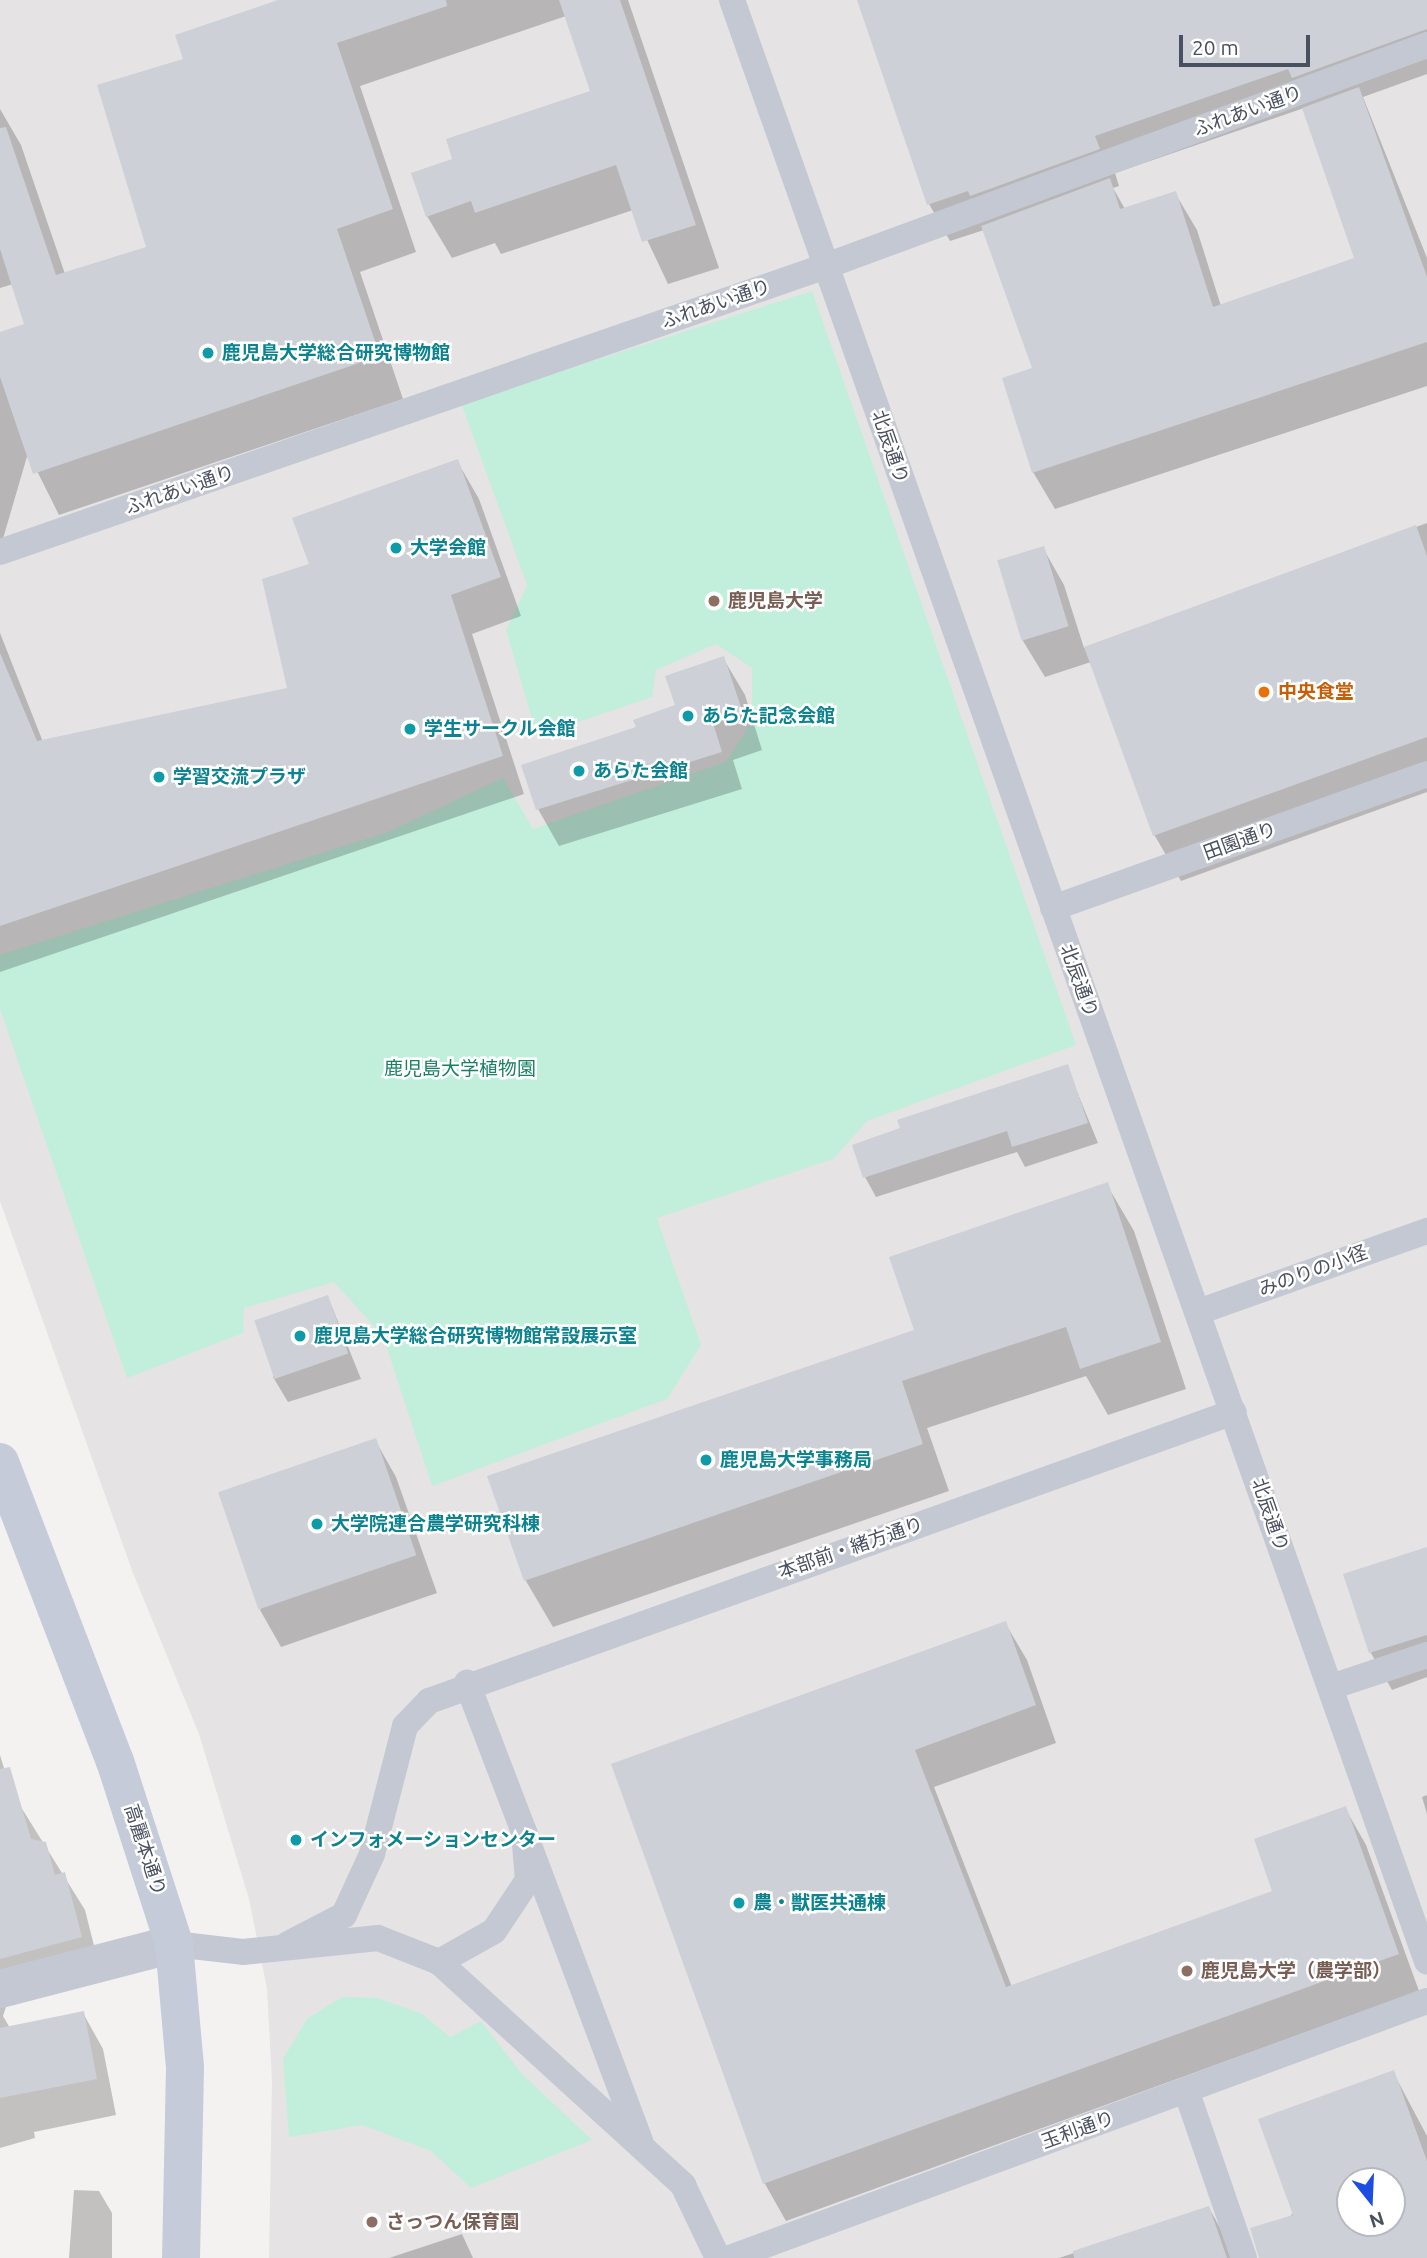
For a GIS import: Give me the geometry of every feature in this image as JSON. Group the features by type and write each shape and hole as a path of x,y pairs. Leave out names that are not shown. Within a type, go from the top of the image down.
{"street":[{"name":"高麗本通り","path":"0,1462 9,1514 115,1761 174,1944 186,2068 181,2258"},
{"path":"0,1990 174,1944"}],"lane":[{"name":"北辰通り","path":"732,0 1427,1962"},
{"name":"ふれあい通り","path":"0,552 826,266 1427,45"},
{"name":"田園通り","path":"1053,908 1427,774"},
{"name":"みのりの小径","path":"1198,1312 1427,1231"},
{"name":"本部前・緒方通り","path":"288,1944 344,1915 372,1854 405,1726 429,1701 467,1683 1234,1412"},
{"path":"1331,1687 1427,1655"},
{"path":"467,1683 642,2147"},
{"path":"439,1962 494,1931 528,1880 524,1832"},
{"path":"174,1944 243,1952 288,1944 378,1938 439,1962 683,2185 718,2258"},
{"name":"玉利通り","path":"730,2258 1427,2001"},
{"path":"1186,2090 1244,2258"}],"shaded area":[{"name":"鹿児島大学","path":"0,0 1427,0 1427,2258 269,2258 272,2081 267,1989 249,1899 199,1734 133,1573 0,1201"}],"green space":[{"name":"鹿児島大学植物園","path":"812,291 1076,1045 867,1121 833,1159 657,1218 701,1345 667,1399 432,1486 383,1336 334,1282 244,1308 243,1333 127,1378 0,1009 0,955 388,832 503,778 533,829 726,762 752,721 752,668 716,644 656,670 652,697 537,736 506,630 527,585 461,403"},
{"path":"342,1997 378,1998 422,2014 450,2037 481,2021 521,2073 592,2140 471,2188 431,2151 363,2125 289,2137 283,2059 307,2019"}],"building":[{"path":"278,0 446,0 447,6 337,43 393,209 337,229 380,356 33,474 0,377 0,332 24,324 0,249 0,128 6,127 56,275 146,247 97,85 183,59 175,35"},
{"path":"559,0 620,0 696,225 642,242 616,165 475,213 471,201 426,217 411,173 452,159 446,139 590,91"},
{"path":"857,0 1427,0 1427,29 1292,78 1288,69 1095,136 1100,149 970,196 968,191 927,205"},
{"path":"1359,87 1427,277 1427,342 1032,473 1002,378 1032,368 981,226 1110,178 1120,209 1176,191 1213,307 1354,258 1302,108"},
{"path":"458,459 501,577 451,595 503,756 0,926 0,653 37,741 287,688 262,579 309,564 292,518"},
{"name":"中央食堂","path":"1416,525 1427,556 1427,737 1153,836 1084,647"},
{"path":"1044,546 1069,626 1022,641 997,560"},
{"path":"724,656 743,713 713,723 722,752 536,810 521,765 636,727 633,720 675,705 665,676"},
{"path":"1068,1064 1088,1123 1012,1147 1007,1131 863,1178 852,1145 900,1128 897,1120"},
{"path":"1108,1182 1161,1342 1080,1369 1066,1327 902,1381 923,1444 524,1581 487,1476 914,1330 889,1257"},
{"name":"鹿児島大学総合研究博物館常設展示室","path":"328,1295 348,1354 274,1379 254,1320"},
{"name":"大学院連合農学研究科棟","path":"376,1438 416,1555 258,1610 218,1492"},
{"path":"1427,1547 1427,1635 1369,1653 1343,1574"},
{"name":"農・獣医共通棟","path":"1006,1621 1036,1705 915,1750 1006,1987 1272,1891 1254,1839 1346,1806 1399,1954 763,2184 611,1764"},
{"path":"10,1767 31,1839 46,1842 55,1875 65,1872 82,1937 0,1959 0,1769"},
{"path":"84,2011 97,2079 0,2098 0,2028"},
{"path":"1394,2070 1427,2161 1427,2258 1259,2258 1250,2228 1293,2215 1258,2119"},
{"path":"1209,2206 1227,2258 1074,2258 1073,2251"}],"place":[{"name":"鹿児島大学総合研究博物館","path":"208,353"},
{"name":"大学会館","path":"396,548"},
{"name":"鹿児島大学","path":"714,601"},
{"name":"中央食堂","path":"1264,692"},
{"name":"あらた記念会館","path":"688,716"},
{"name":"学生サークル会館","path":"410,729"},
{"name":"あらた会館","path":"579,771"},
{"name":"学習交流プラザ","path":"159,777"},
{"name":"鹿児島大学総合研究博物館常設展示室","path":"300,1336"},
{"name":"鹿児島大学事務局","path":"706,1460"},
{"name":"大学院連合農学研究科棟","path":"317,1524"},
{"name":"インフォメーションセンター","path":"296,1840"},
{"name":"農・獣医共通棟","path":"739,1903"},
{"name":"鹿児島大学（農学部）","path":"1187,1971"},
{"name":"さっつん保育園","path":"372,2222"}]}
